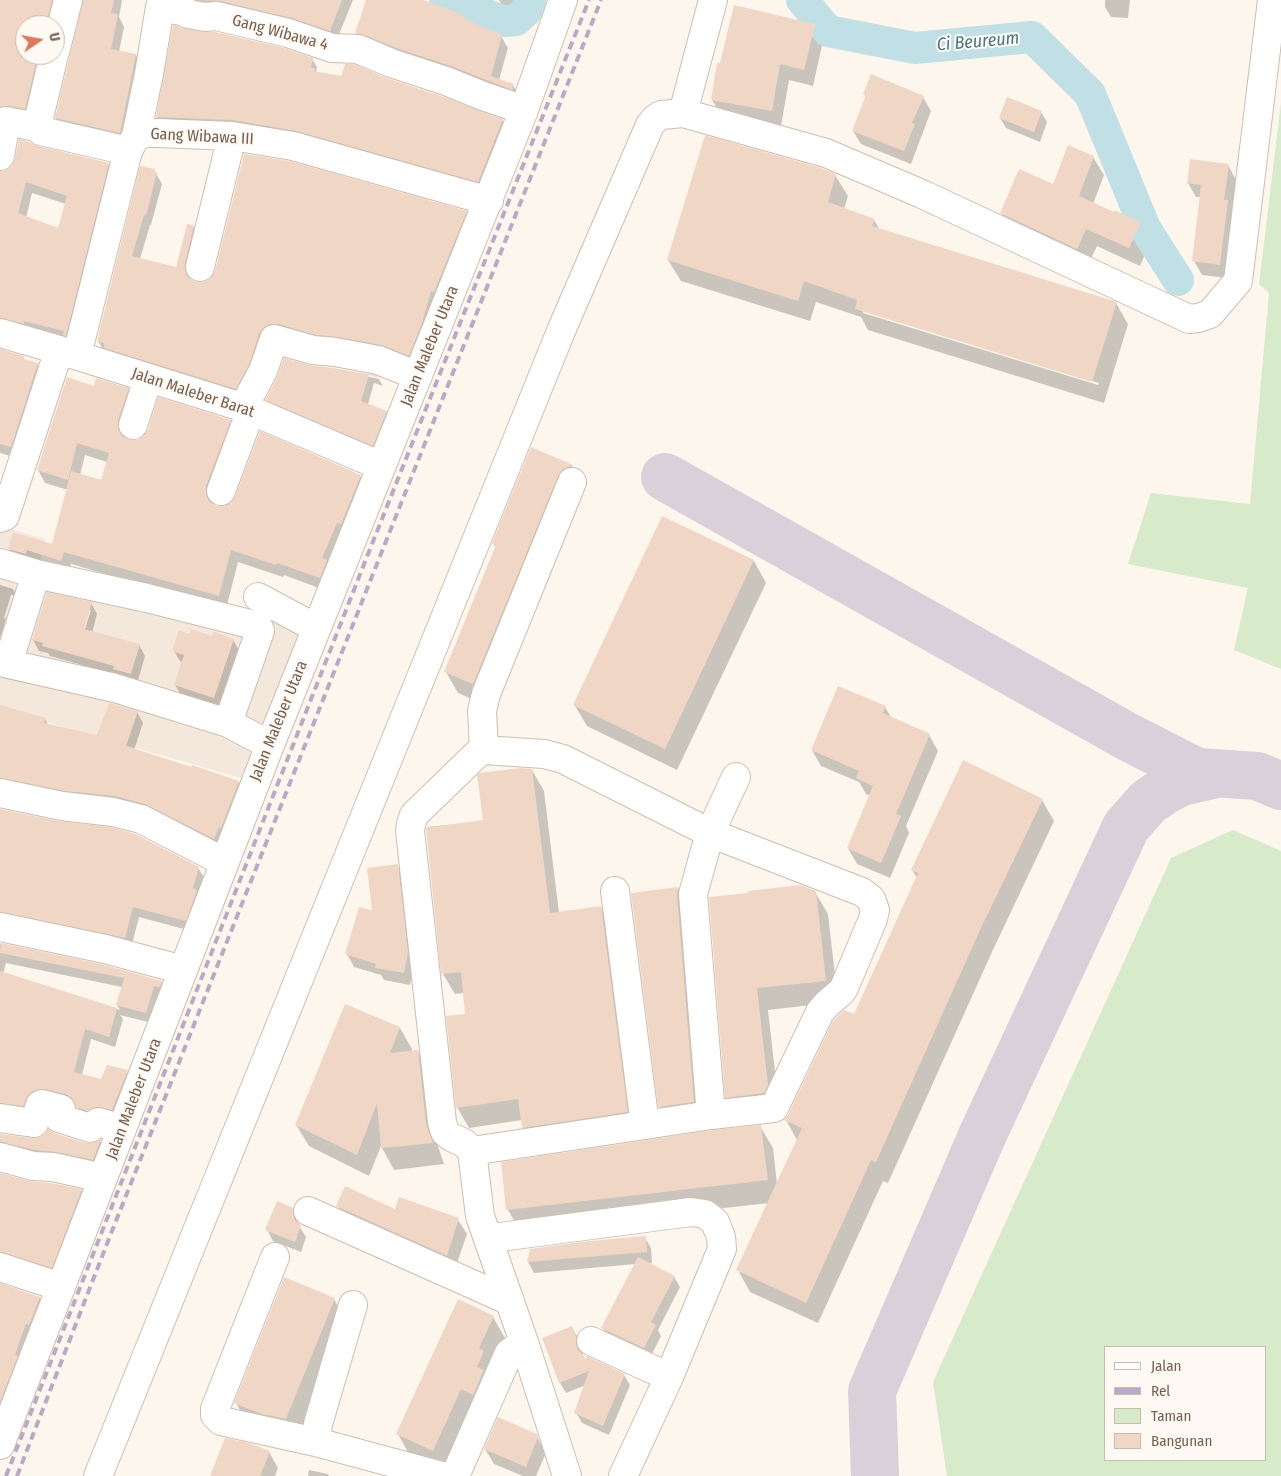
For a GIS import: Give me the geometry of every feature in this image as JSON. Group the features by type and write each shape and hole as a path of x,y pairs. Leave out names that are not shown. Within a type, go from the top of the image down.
{"street":[{"path":"64,15 68,0"},
{"name":"Jalan Maleber Utara","path":"0,1445 9,1394 61,1287 316,628 489,201 563,0"},
{"path":"684,113 713,0"},
{"path":"98,1476 569,313 650,125 661,115 684,113 826,152 922,194 1189,319 1198,318 1210,314 1238,281 1272,0"},
{"name":"Gang Wibawa 4","path":"132,143 149,74 160,6 188,14 204,17 216,16 288,33 332,48 358,49 391,63 446,80 483,96 524,110"},
{"path":"36,127 52,65"},
{"path":"0,156 3,120 36,127 41,131 132,143"},
{"name":"Gang Wibawa III","path":"0,518 5,516 68,353 132,143 147,133 232,136 293,146 489,201"},
{"path":"200,267 232,136"},
{"name":"Jalan Maleber Barat","path":"0,333 248,409 381,466"},
{"path":"220,491 248,409 250,395 263,371 273,340 313,350 378,360 418,376"},
{"path":"133,425 148,378"},
{"path":"484,750 482,711 486,694 572,482"},
{"path":"0,563 36,574 147,598 258,626 260,631 228,723"},
{"path":"36,574 4,663 115,688 228,723 270,745"},
{"path":"258,597 316,628"},
{"path":"472,1151 645,1124 774,1108 820,1012 844,988 875,910 871,899 862,892 710,833 562,760 544,754 484,750 478,753 414,815 410,831 442,1122 445,1132 451,1137 464,1142 472,1151 480,1216 524,1342 567,1476"},
{"path":"711,1115 693,894 710,833 736,777"},
{"path":"0,793 62,806 113,812 141,819 224,862"},
{"path":"615,892 645,1124"},
{"path":"0,927 105,949 184,970"},
{"path":"0,1118 34,1123 42,1104 61,1109 59,1118 90,1128 98,1122 122,1129"},
{"path":"0,1157 32,1166 53,1166 103,1178"},
{"path":"308,1211 510,1301"},
{"path":"500,1237 691,1212 705,1214 715,1222 721,1237 722,1248 668,1377 623,1476"},
{"path":"275,1257 215,1409 216,1416 220,1421 316,1442 442,1476"},
{"path":"0,1267 61,1287"},
{"path":"316,1442 318,1424 353,1305"},
{"path":"591,1341 668,1377"},
{"path":"455,1476 509,1353 524,1342"}],"shaded area":[{"path":"0,526 45,539 39,566 302,625 245,779 0,709"}],"green space":[{"path":"1281,103 1281,669 1234,650 1248,588 1128,564 1151,493 1250,504 1269,293 1259,284"},
{"path":"1233,830 1281,851 1281,1476 947,1476 933,1382 1171,858"}],"building":[{"path":"0,0 52,0 48,15 15,15 15,65 36,65 25,109 9,106 0,107"},
{"path":"83,0 114,0 111,13 118,14 111,49 136,54 120,133 55,118"},
{"path":"199,0 342,0 330,31 292,18 220,1"},
{"path":"366,0 424,0 453,11 467,18 466,20 502,35 491,76 514,84 512,90 451,66 355,33"},
{"path":"734,5 815,24 804,70 780,64 772,111 711,100 717,63 720,63"},
{"path":"173,25 202,32 215,32 284,48 313,58 311,67 315,69 314,71 341,76 345,64 355,64 386,78 503,119 478,182 296,131 233,120 156,117"},
{"path":"871,74 924,96 912,123 915,124 904,151 852,131 866,95 863,94"},
{"path":"1007,97 1042,111 1034,132 999,118"},
{"path":"705,135 836,174 828,202 875,219 872,226 1117,302 1092,382 855,309 857,300 804,281 798,301 667,260"},
{"path":"19,139 38,146 109,163 66,336 63,335 64,331 24,321 24,324 0,318 0,171 12,166","holes":["26,182 67,196 58,228 18,213"]},
{"path":"1068,145 1094,156 1079,196 1141,222 1129,248 1086,229 1077,249 1000,213 1019,169 1053,184"},
{"path":"244,154 290,161 467,211 434,292 431,291 422,323 409,356 381,345 316,335 278,324 271,324 264,327 259,334 249,365 236,389 104,348 104,343 97,341 140,166 155,169 155,172 157,172 146,216 144,215 132,256 176,267 187,224 194,225 185,263 185,271 190,279 204,282 211,278 215,271"},
{"path":"1190,159 1229,164 1224,200 1228,200 1220,265 1192,261 1201,185 1187,183"},
{"path":"0,349 24,356 24,359 38,363 11,447 0,444"},
{"path":"284,358 309,365 374,375 380,378 369,375 361,401 387,411 373,446 265,400 277,378"},
{"path":"67,377 94,386 96,378 129,388 118,420 118,428 122,436 129,440 137,440 144,436 148,430 158,397 231,420 206,486 206,494 209,501 216,506 224,506 231,503 235,497 260,431 361,475 341,524 337,523 322,558 327,560 320,578 231,550 219,596 64,552 61,561 27,550 26,554 8,549 13,532 52,544 71,471 101,480 109,453 77,443 68,480 37,470"},
{"path":"531,447 573,465 563,469 558,476 473,684 444,672 496,545 492,543"},
{"path":"662,516 754,560 665,749 573,705"},
{"path":"47,592 92,602 84,629 140,644 131,674 113,669 114,666 42,646 43,643 32,640"},
{"path":"191,629 212,636 214,632 234,639 214,698 174,685 184,655 172,651 179,630 189,634"},
{"path":"838,686 886,706 883,713 930,734 896,814 901,816 881,863 847,848 873,786 856,778 859,771 811,750"},
{"path":"109,703 138,711 126,746 239,781 221,828 219,827 214,839 145,804 115,796 65,791 0,778 0,705 46,718 44,723 97,735"},
{"path":"963,760 1043,799 980,930 876,1162 871,1160 806,1303 736,1270 802,1128 784,1120 833,1021 844,1010 854,1014 918,873 911,870"},
{"path":"521,768 532,769 550,913 601,906 628,1112 522,1128 518,1099 456,1108 446,1016 465,1014 461,972 441,974 426,828 483,820 477,775 479,773"},
{"path":"0,809 59,821 110,827 135,834 199,867 193,888 197,890 186,921 133,907 125,938 0,912"},
{"path":"398,864 408,952 404,973 375,968 376,964 345,954 359,907 372,910 367,868"},
{"path":"800,885 816,891 826,981 757,988 768,1085 764,1093 725,1098 709,897"},
{"path":"678,887 677,895 694,1102 658,1107 631,893"},
{"path":"1,943 101,964 162,981 160,987 154,986 146,1013 116,1005 124,978 0,953"},
{"path":"0,971 117,1008 109,1037 85,1029 74,1072 101,1079 107,1065 128,1070 112,1110 96,1107 87,1111 76,1107 72,1098 65,1094 45,1089 33,1091 28,1095 23,1106 0,1103"},
{"path":"345,1004 400,1027 390,1053 418,1050 426,1124 433,1143 381,1148 377,1103 357,1155 295,1125"},
{"path":"761,1125 768,1180 506,1210 501,1162 713,1130"},
{"path":"48,1129 54,1133 85,1143 93,1143 101,1139 93,1160 0,1142 0,1134 38,1138 45,1134"},
{"path":"0,1173 29,1181 82,1189 52,1268 0,1252"},
{"path":"345,1186 395,1209 399,1197 459,1218 447,1256 336,1206"},
{"path":"277,1201 293,1208 295,1220 301,1225 295,1242 265,1230"},
{"path":"646,1236 647,1252 527,1262 530,1249"},
{"path":"638,1257 675,1276 651,1322 656,1325 644,1348 601,1328"},
{"path":"284,1277 335,1298 286,1419 262,1414 234,1403"},
{"path":"0,1283 40,1297 29,1325 26,1324 21,1337 15,1355 18,1356 0,1402"},
{"path":"458,1299 494,1316 479,1348 484,1351 477,1367 484,1370 473,1395 461,1389 433,1451 396,1434"},
{"path":"572,1326 578,1350 583,1354 585,1360 587,1356 625,1374 603,1426 574,1413 589,1371 559,1383 542,1338"},
{"path":"498,1417 537,1434 538,1437 526,1467 484,1449"},
{"path":"225,1438 249,1443 270,1451 260,1476 210,1476"}],"waterway":[{"name":"Ci Beureum","path":"445,0 503,21 516,20 526,11 530,0"},
{"name":"Ci Beureum","path":"802,0 828,31 915,48 1032,37 1090,94 1145,228 1178,280"}],"taxiway":[{"path":"665,477 1128,737 1183,765 1198,772 1257,776 1281,786"},
{"path":"875,1476 872,1391 982,1136 1126,827 1148,802 1164,791 1181,782 1216,774"}],"railway":[{"path":"6,1476 372,544 589,0"},
{"path":"17,1476 110,1236 601,0"}]}
